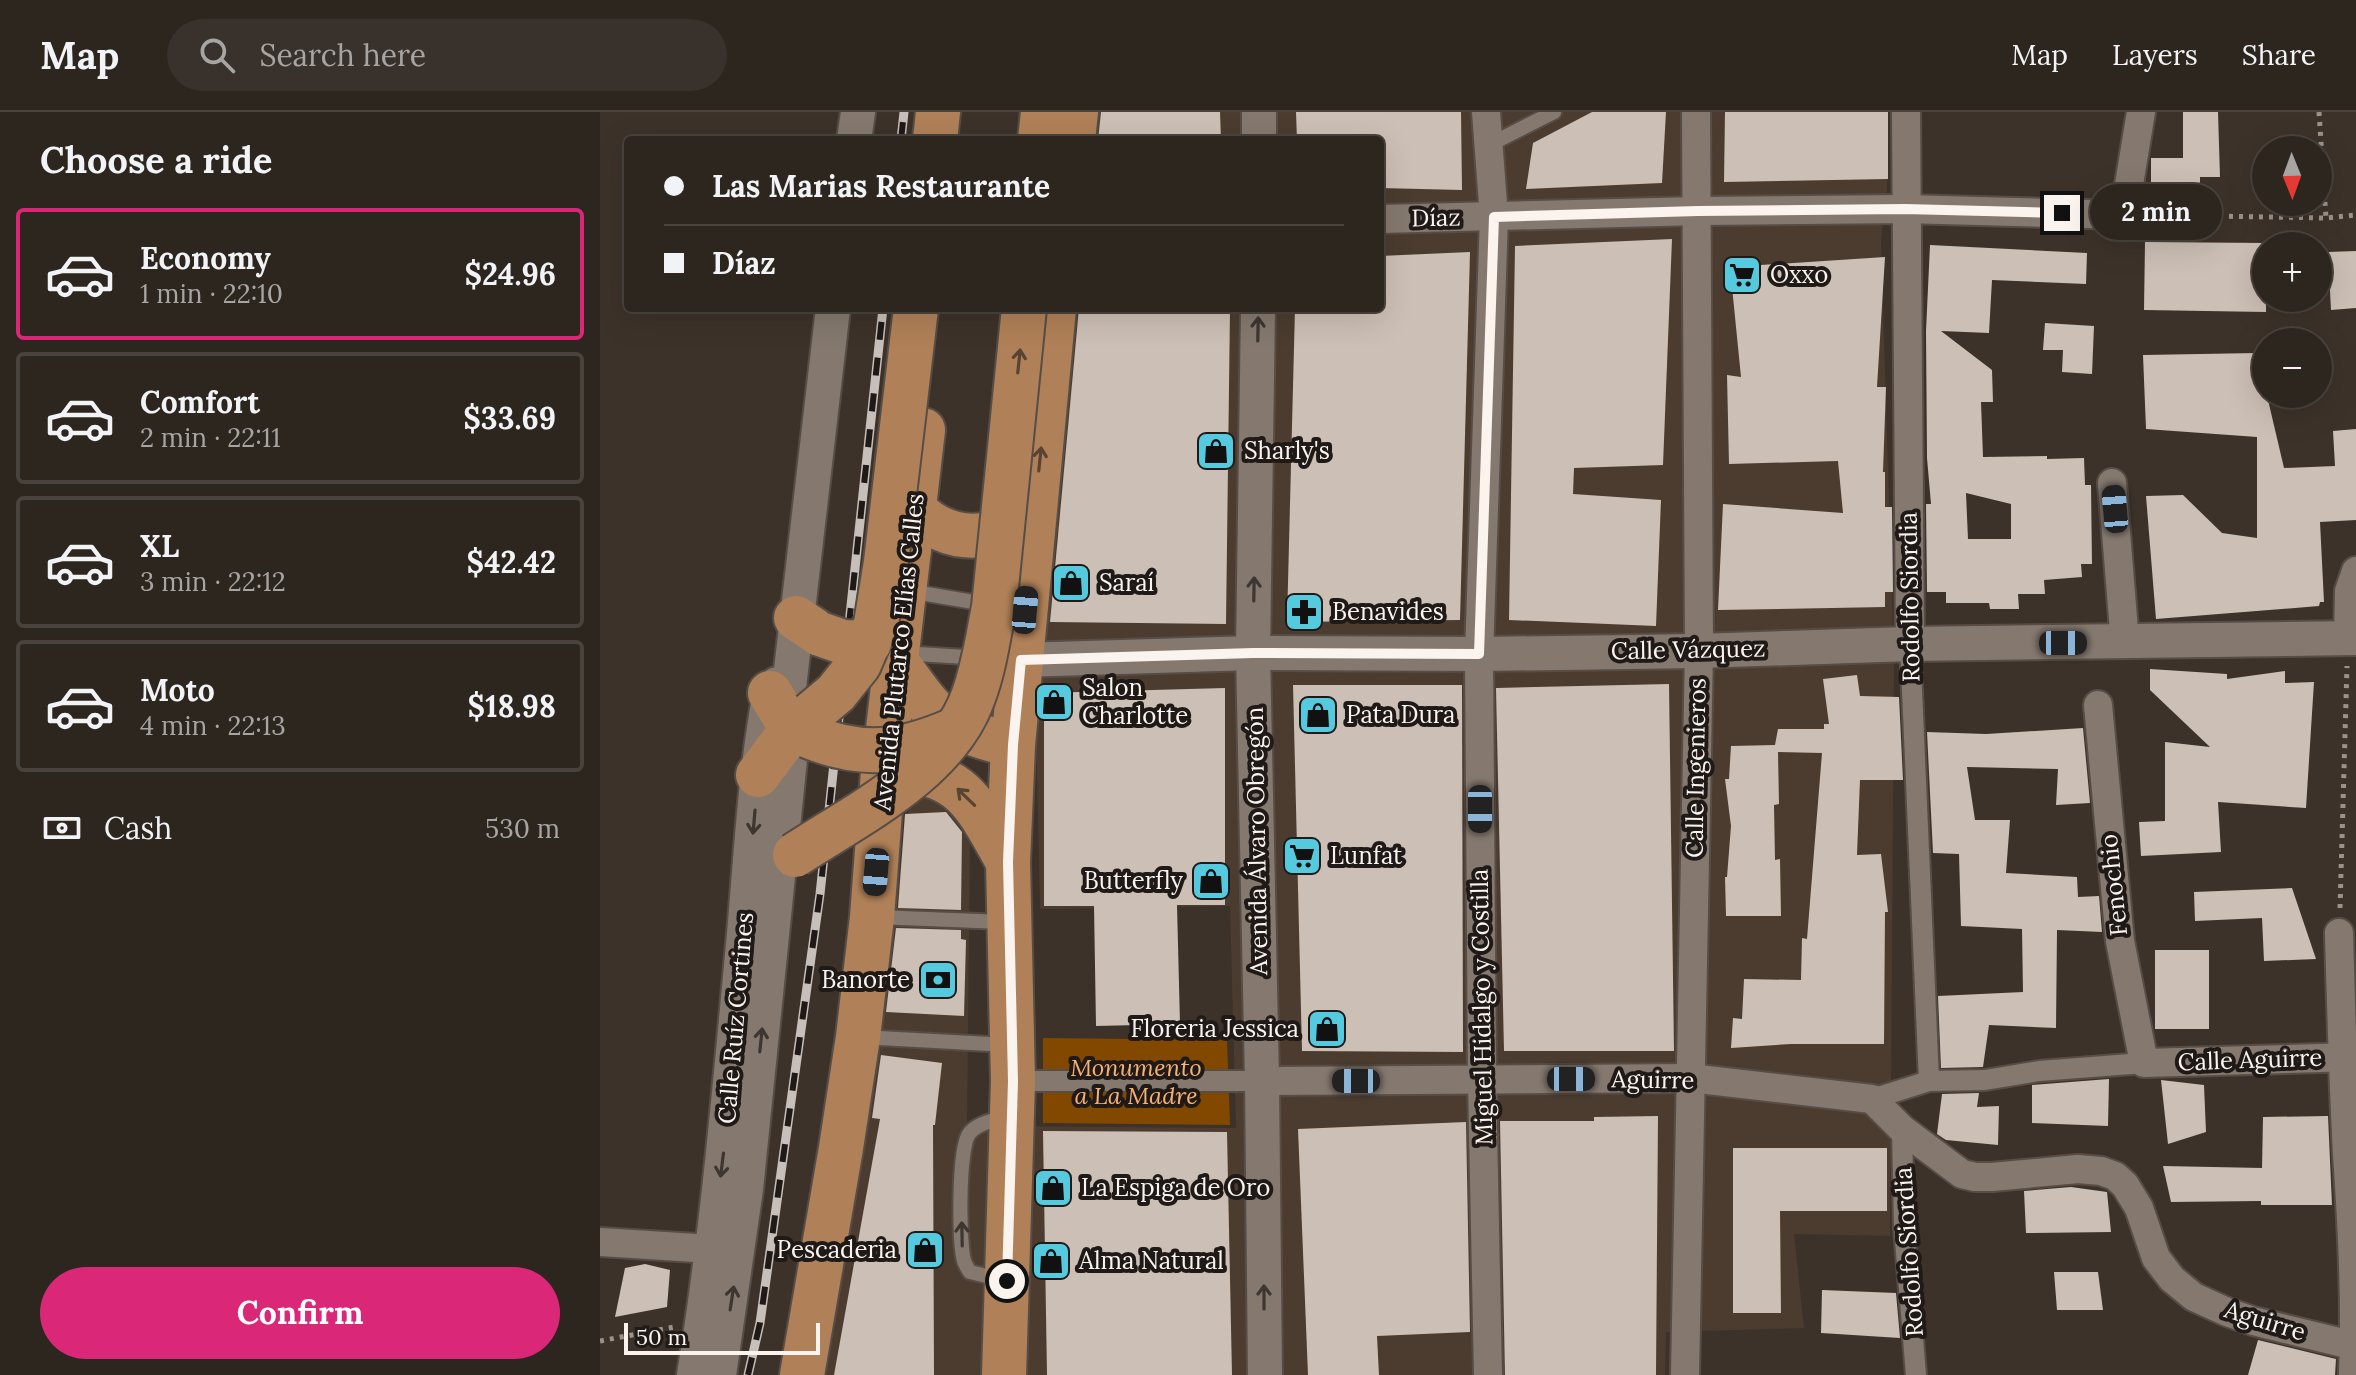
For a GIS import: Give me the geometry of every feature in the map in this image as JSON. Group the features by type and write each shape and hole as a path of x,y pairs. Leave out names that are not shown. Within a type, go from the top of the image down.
{"highway":[{"path":"916,136 919,112"},
{"path":"935,136 938,112"},
{"path":"954,136 957,112"},
{"path":"1040,136 1043,112"},
{"path":"1073,136 1076,112"},
{"path":"788,1375 816,1238 857,896 849,859 853,795 900,312"},
{"path":"916,312 876,624 888,653 930,707 969,733 1013,745"},
{"name":"Avenida Plutarco Elías Calles","path":"802,1375 858,1037 872,917 888,653 904,590 936,312"},
{"path":"786,860 895,790 937,754 972,700 994,607 1024,312"},
{"path":"1004,1375 1012,1080 1008,862 1013,745 1054,312"},
{"path":"915,510 940,530 970,535 1009,529 1035,510"},
{"path":"808,626 843,642 888,653"},
{"path":"758,775 853,672 888,653"},
{"path":"780,681 804,727 824,743 851,749 901,750 955,730"},
{"path":"883,772 912,771 940,778 961,790 976,806 1008,862"}],"street":[{"path":"855,136 858,112"},
{"path":"1259,112 1259,136"},
{"name":"Miguel Hidalgo y Costilla","path":"1486,112 1494,217 1479,654 1488,1375"},
{"name":"Calle Ingenieros","path":"1685,1375 1699,651 1696,112"},
{"name":"Rodolfo Siordia","path":"1906,112 1910,644 1929,1081"},
{"path":"2124,215 2141,112"},
{"name":"Díaz","path":"1384,219 1905,209 2124,215"},
{"name":"Calle Ruíz Cortines","path":"694,1375 725,1142 758,775 780,681 808,626 833,312"},
{"name":"Avenida Álvaro Obregón","path":"1258,312 1253,653 1265,1375"},
{"path":"2112,483 2125,643"},
{"path":"2352,639 2349,591 2356,571"},
{"name":"Calle Vázquez","path":"1021,660 1253,653 1479,654 1910,644 2352,639"},
{"name":"Fenochio","path":"2098,705 2120,941 2144,1063"},
{"name":"Calle Ruíz Cortines","path":"719,1375 746,1189 804,727"},
{"path":"2339,933 2349,1057 2353,1375"},
{"name":"Calle Aguirre","path":"2144,1063 2349,1057"},
{"name":"Aguirre","path":"1012,1080 1690,1078 1872,1099 1929,1081 1985,1080 2039,1071 2144,1063"},
{"path":"1872,1099 1902,1129"},
{"name":"Rodolfo Siordia","path":"1902,1129 1904,1228 1916,1375"},
{"name":"Aguirre","path":"1902,1129 1954,1169 1975,1177 2062,1169 2101,1171 2115,1176 2125,1185 2139,1208 2156,1258 2172,1279 2194,1297 2253,1321 2355,1346"},
{"path":"600,1242 712,1249"}],"lane":[{"path":"1487,146 1554,112"},
{"path":"904,590 1025,610"},
{"path":"888,653 1021,660"},
{"path":"872,917 1009,923"},
{"path":"858,1037 1012,1080"}],"path":[{"path":"2319,112 2326,218"},
{"path":"2124,215 2326,218 2356,215"},
{"path":"2339,933 2352,639"},
{"path":"600,1341 702,1322"}],"shaded area":[{"path":"1088,112 1888,112 1887,191 1881,240 1894,666 1890,1236 1794,1234 1804,1328 1666,1332 1665,1375 826,1375 910,800 934,791 958,803 970,839 967,1126 1236,1128 1230,906 1040,909 1035,691 1067,312 1384,312 1384,136 1085,136"}],"green space":[{"name":"Monumento a La Madre","path":"1043,1038 1227,1040 1230,1125 1043,1123"}],"building":[{"path":"1101,112 1220,112 1221,136 1098,136"},
{"path":"1296,112 1461,112 1462,190 1384,188 1384,136 1297,136"},
{"path":"1592,112 1666,112 1662,183 1526,189 1533,143"},
{"path":"1725,112 1888,112 1888,179 1724,182"},
{"path":"2183,112 2218,112 2220,177 2200,177 2200,187 2151,187 2151,158 2183,158"},
{"path":"1672,239 1663,465 1574,468 1573,494 1661,500 1656,626 1509,620 1515,246"},
{"path":"2145,242 2252,243 2252,312 2144,310"},
{"path":"1930,245 2087,253 2086,284 1992,280 1989,333 1941,331 1992,370 1993,402 1981,402 1983,457 2084,458 2085,485 2091,485 2092,564 2081,564 2082,577 2044,580 2045,594 2018,594 2019,609 1990,609 1989,603 1946,603 1946,592 1927,592 1926,504 1931,504 1927,458 1926,331","holes":["1966,493 2011,504 2011,539 1968,539"]},
{"path":"2356,251 2356,308 2332,310 2332,252"},
{"path":"1470,252 1460,620 1287,622 1295,312 1384,312 1384,256"},
{"path":"1885,257 1877,387 1886,387 1883,472 1885,507 1892,507 1893,592 1885,592 1885,607 1718,610 1723,504 1843,513 1838,461 1729,464 1727,375 1741,377 1730,267"},
{"path":"1079,312 1230,312 1226,624 1050,622"},
{"path":"2045,323 2094,326 2092,374 2062,372 2063,350 2043,350"},
{"path":"2252,353 2252,408 2270,408 2284,468 2335,466 2333,431 2356,429 2356,520 2320,522 2324,602 2320,602 2319,606 2156,619 2146,496 2183,495 2222,533 2257,538 2257,437 2146,429 2143,355"},
{"path":"2150,669 2227,674 2227,679 2285,671 2285,683 2314,682 2306,808 2218,802 2221,852 2141,856 2139,822 2165,821 2165,742 2210,747 2150,690"},
{"path":"1857,675 1860,696 1899,697 1903,780 1860,780 1857,855 1881,854 1888,912 1885,912 1884,1044 1791,1044 1731,1048 1733,1018 1742,1019 1744,979 1801,980 1802,938 1807,939 1822,753 1778,752 1779,804 1774,805 1775,860 1780,859 1781,916 1726,916 1725,877 1731,826 1725,779 1729,779 1731,746 1775,745 1778,729 1824,729 1824,724 1829,724 1823,679"},
{"path":"1669,684 1674,1051 1504,1051 1496,688"},
{"path":"1293,685 1462,685 1463,1052 1302,1051"},
{"path":"1225,688 1225,905 1177,905 1180,1024 1096,1026 1094,906 1044,906 1044,693"},
{"path":"2083,728 2090,803 2056,805 2058,769 1967,767 1975,820 2010,820 2006,873 2077,877 2078,897 2099,896 2102,932 2057,930 2056,1028 1989,1025 1983,1067 1941,1068 1938,996 2023,992 2022,929 1961,926 1959,854 1933,853 1927,732 1986,734"},
{"path":"946,812 962,832 961,910 898,908 905,814"},
{"path":"2292,888 2316,959 2264,961 2262,918 2195,921 2194,892"},
{"path":"896,928 961,930 961,939 966,940 964,1016 886,1012"},
{"path":"2155,950 2209,950 2209,1029 2155,1029"},
{"path":"881,1055 942,1063 933,1125 934,1375 834,1375 880,1119 872,1118"},
{"path":"2109,1079 2108,1126 2032,1123 2032,1085"},
{"path":"2161,1080 2204,1085 2206,1132 2168,1144"},
{"path":"1979,1093 1977,1107 1999,1106 1998,1145 1946,1140 1937,1134 1942,1094"},
{"path":"1658,1116 1656,1375 1505,1375 1500,1121 1594,1121 1594,1117"},
{"path":"2328,1116 2332,1205 2261,1205 2261,1201 2171,1202 2163,1166 2262,1168 2263,1117"},
{"path":"1466,1122 1470,1332 1377,1336 1379,1375 1308,1375 1298,1129"},
{"path":"1043,1131 1227,1132 1232,1375 1047,1375"},
{"path":"1733,1148 1887,1148 1887,1211 1780,1211 1781,1313 1733,1313"},
{"path":"2071,1187 2107,1192 2111,1232 2026,1233 2024,1191"},
{"path":"645,1264 670,1270 667,1307 615,1317 625,1268"},
{"path":"2054,1272 2098,1272 2103,1310 2057,1310"},
{"path":"1822,1290 1896,1293 1900,1338 1821,1333"},
{"path":"2258,1340 2336,1359 2335,1375 2248,1375"}],"railway":[{"path":"901,136 904,112"},
{"path":"748,1375 760,1323 820,894 883,312"}],"place":[{"name":"Oxxo","path":"1742,275"},
{"name":"Sharly's","path":"1216,451"},
{"name":"Saraí","path":"1071,583"},
{"name":"Benavides","path":"1304,612"},
{"name":"Salon Charlotte","path":"1054,702"},
{"name":"Pata Dura","path":"1318,715"},
{"name":"Lunfat","path":"1302,856"},
{"name":"Butterfly","path":"1211,881"},
{"name":"Banorte","path":"938,980"},
{"name":"Floreria Jessica","path":"1327,1029"},
{"name":"La Espiga de Oro","path":"1053,1188"},
{"name":"Pescaderia","path":"925,1250"},
{"name":"Alma Natural","path":"1051,1261"}],"route":[{"path":"1007,1281 1013,1081 1008,862 1013,745 1021,660 1253,653 1479,654 1494,217 1905,209 2062,213"}]}
